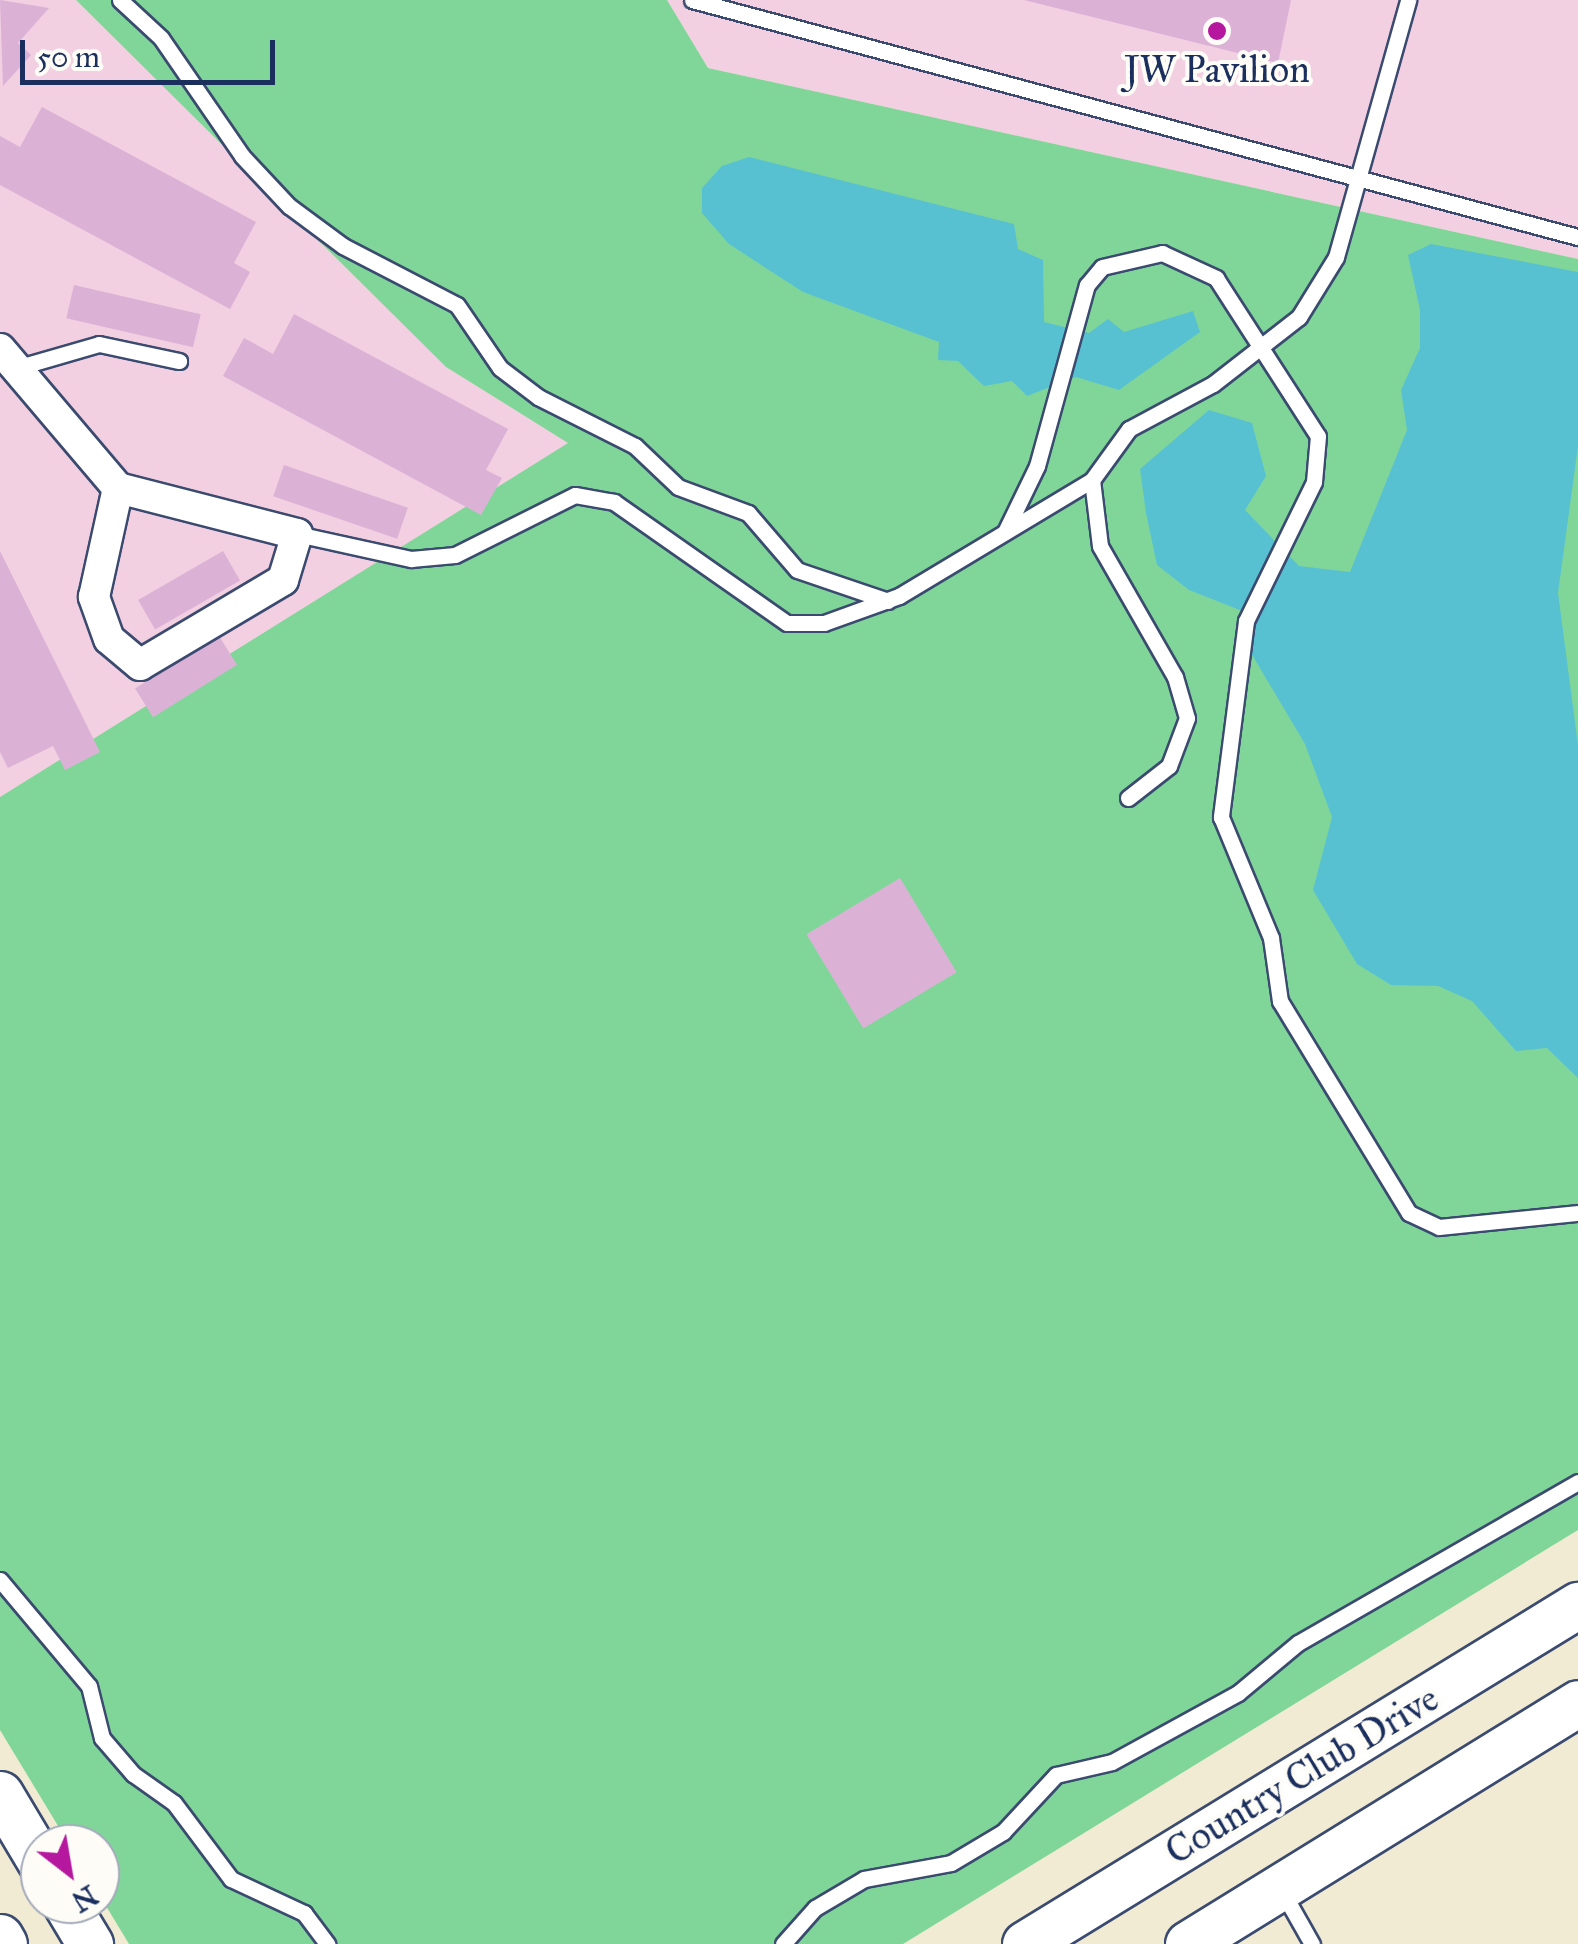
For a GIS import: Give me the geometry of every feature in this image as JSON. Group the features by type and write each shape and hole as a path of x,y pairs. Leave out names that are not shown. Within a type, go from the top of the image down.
{"main road":[{"name":"Country Club Drive","path":"1025,1944 1578,1605"},
{"path":"1188,1944 1578,1703"},
{"path":"0,1794 20,1827"},
{"path":"0,1937 4,1944"}],"street":[{"path":"8,358 118,488 296,534 283,580 140,665 109,639 94,597 118,488"}],"lane":[{"path":"120,0 162,38 242,156 289,206 457,305 500,368 538,396 635,446 693,495 748,514 797,570 888,601"},
{"path":"692,0 1363,173 1578,237"},
{"path":"296,534 411,560 455,556 575,495 614,502 787,622 851,620 1092,480 1129,429 1261,346 1298,317 1336,257 1363,173 1408,0"},
{"path":"1005,532 1060,391 1077,323 1102,267 1162,253 1216,278 1318,436 1314,482 1284,532 1246,620 1220,817 1270,938 1294,1038 1349,1108 1408,1212 1439,1227 1578,1213"},
{"path":"8,358 99,344 179,361"},
{"path":"1092,480 1100,546 1175,676 1187,718 1168,766 1128,798"},
{"path":"783,1944 815,1908 864,1878 951,1863 1002,1832 1056,1775 1112,1762 1238,1692 1298,1643 1578,1482"},
{"path":"0,1580 89,1686 102,1738 133,1774 174,1803 231,1879 304,1913 327,1944"},
{"path":"1281,1889 1312,1944"}],"shaded area":[{"path":"0,0 76,0 446,367 569,443 0,797"},
{"path":"667,0 1578,0 1578,259 708,68"}],"green space":[{"path":"76,0 667,0 708,68 1578,259 1578,1530 903,1944 129,1944 117,1924 120,1924 120,1824 57,1824 0,1730 0,797 568,443 446,367"}],"water":[{"path":"749,157 1014,224 1018,249 1043,260 1044,322 1089,333 1108,319 1124,332 1193,311 1200,332 1119,390 1076,377 1027,396 1012,381 984,386 958,361 938,360 939,342 803,292 729,244 702,213 702,188 722,166"},
{"path":"1431,244 1578,272 1578,446 1558,593 1578,745 1578,1078 1547,1048 1516,1051 1472,1001 1438,986 1391,985 1357,964 1313,890 1332,817 1305,744 1251,653 1255,616 1189,590 1157,565 1146,513 1140,469 1209,410 1252,423 1266,476 1245,510 1299,566 1350,572 1407,430 1401,390 1420,348 1420,310 1408,255"}],"building":[{"path":"0,0 49,8 18,43 31,55 3,86"},
{"name":"JW Pavilion","path":"1024,0 1291,0 1278,63"},
{"path":"42,107 256,222 234,263 250,272 230,309 0,185 0,136 20,147"},
{"path":"74,285 201,314 193,347 66,318"},
{"path":"294,314 508,429 486,470 502,478 481,515 223,376 244,338 273,354"},
{"path":"284,465 408,508 397,539 273,496"},
{"path":"0,551 100,752 65,770 53,746 8,768 0,752"},
{"path":"223,551 240,580 155,629 138,600"},
{"path":"219,636 237,665 153,717 135,688"},
{"path":"900,878 957,972 863,1028 807,934"}],"place":[{"name":"JW Pavilion","path":"1217,31"}]}
